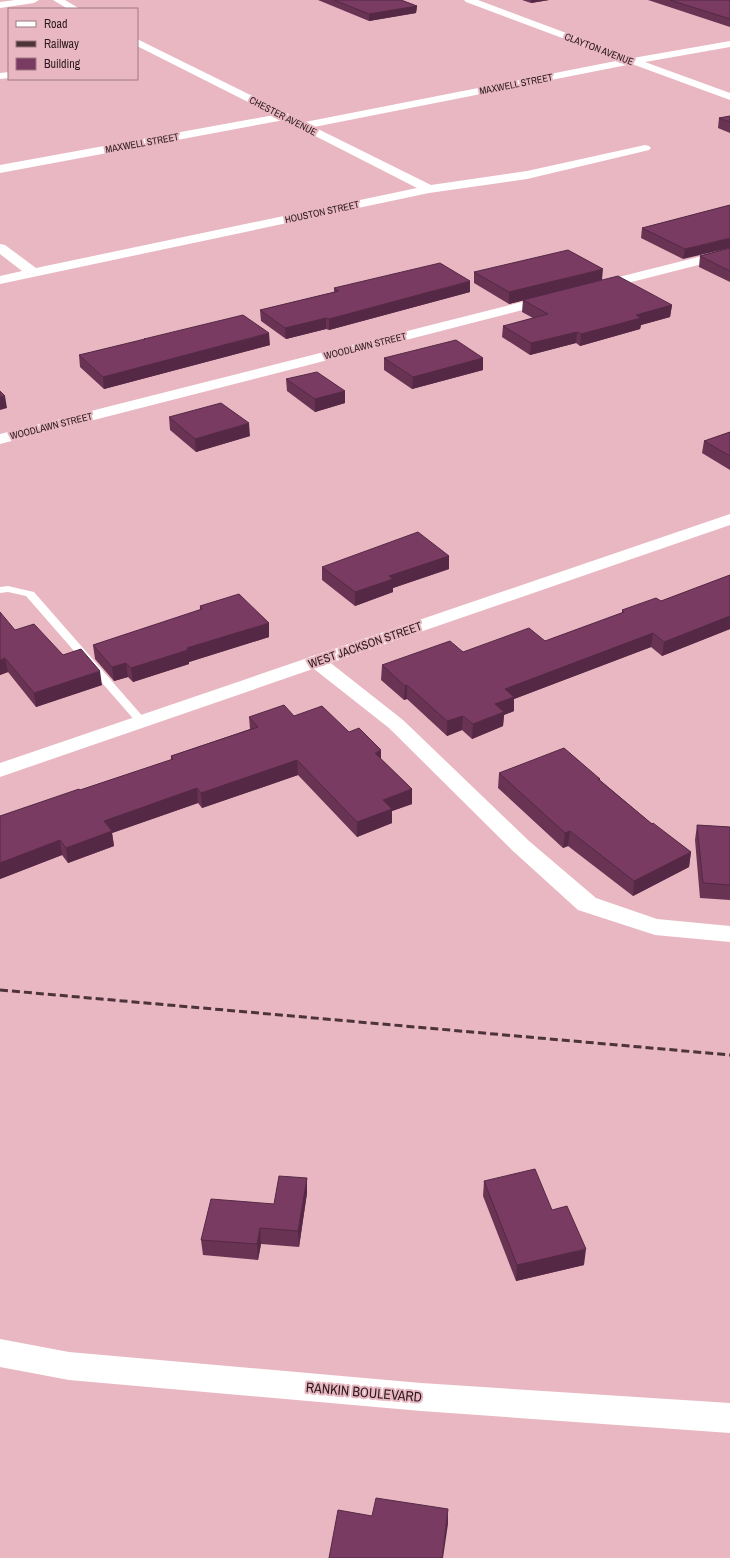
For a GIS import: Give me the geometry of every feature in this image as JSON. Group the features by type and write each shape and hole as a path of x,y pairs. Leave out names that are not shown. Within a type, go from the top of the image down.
{"street":[{"path":"0,5 34,0"},
{"path":"58,0 73,8"},
{"name":"CLAYTON AVENUE","path":"469,0 730,97"},
{"name":"CHESTER AVENUE","path":"138,42 429,189"},
{"name":"MAXWELL STREET","path":"302,126 631,61 730,44"},
{"path":"138,54 155,51"},
{"name":"MAXWELL STREET","path":"0,169 284,117"},
{"name":"HOUSTON STREET","path":"0,280 429,189 527,175 645,148"},
{"path":"0,248 33,273"},
{"path":"584,290 730,253"},
{"name":"WOODLAWN STREET","path":"0,439 569,294"},
{"name":"WEST JACKSON STREET","path":"0,770 730,519"},
{"path":"316,661 396,724 521,846 588,904 655,927 730,934"},
{"name":"RANKIN BOULEVARD","path":"0,1353 69,1366 421,1397 730,1418"}],"lane":[{"path":"0,590 8,589 30,594 141,721"}],"building":[{"path":"334,0 401,0 417,6 369,14"},
{"path":"670,0 730,0 730,19"},
{"path":"730,116 730,122 719,118"},
{"path":"730,205 730,238 685,249 642,228"},
{"path":"730,248 730,271 700,256"},
{"path":"568,250 603,269 509,292 474,272"},
{"path":"440,263 470,281 329,319 326,318 285,328 260,310 339,291 334,288"},
{"path":"618,276 672,305 636,315 641,318 581,334 577,332 531,343 503,326 548,314 523,300"},
{"path":"243,315 269,333 103,377 79,355 144,339"},
{"path":"456,340 483,358 413,377 384,358"},
{"path":"317,372 345,391 315,399 286,379"},
{"path":"0,391 5,396 0,397"},
{"path":"221,403 249,423 195,439 169,417"},
{"path":"730,432 730,456 704,441"},
{"path":"418,532 449,556 389,576 393,579 355,592 322,567"},
{"path":"730,575 730,616 664,642 653,633 505,689 514,697 495,704 504,712 473,724 463,716 447,721 382,665 450,641 463,652 529,628 545,641 624,612 622,610 656,598 661,601"},
{"path":"239,594 269,623 187,648 188,650 131,668 126,663 112,667 93,645 202,609 200,606"},
{"path":"0,612 15,630 34,624 63,655 81,649 100,671 34,693 5,658 0,660"},
{"path":"284,705 294,716 322,706 349,732 359,728 381,750 375,753 412,789 383,800 392,809 357,822 297,760 201,793 197,788 104,821 112,831 66,848 60,840 0,863 0,816 173,759 171,756 258,727 249,717"},
{"path":"564,748 600,779 598,779 652,824 653,823 691,852 634,881 570,831 565,833 499,773"},
{"path":"697,825 730,827 730,885 703,883"},
{"path":"535,1169 552,1210 567,1206 586,1249 517,1265 484,1181"},
{"path":"279,1176 307,1178 298,1231 260,1228 257,1244 201,1240 211,1199 274,1204"},
{"path":"376,1498 448,1509 442,1558 329,1558 338,1510 372,1516"}],"railway":[{"path":"0,990 730,1055"}]}
